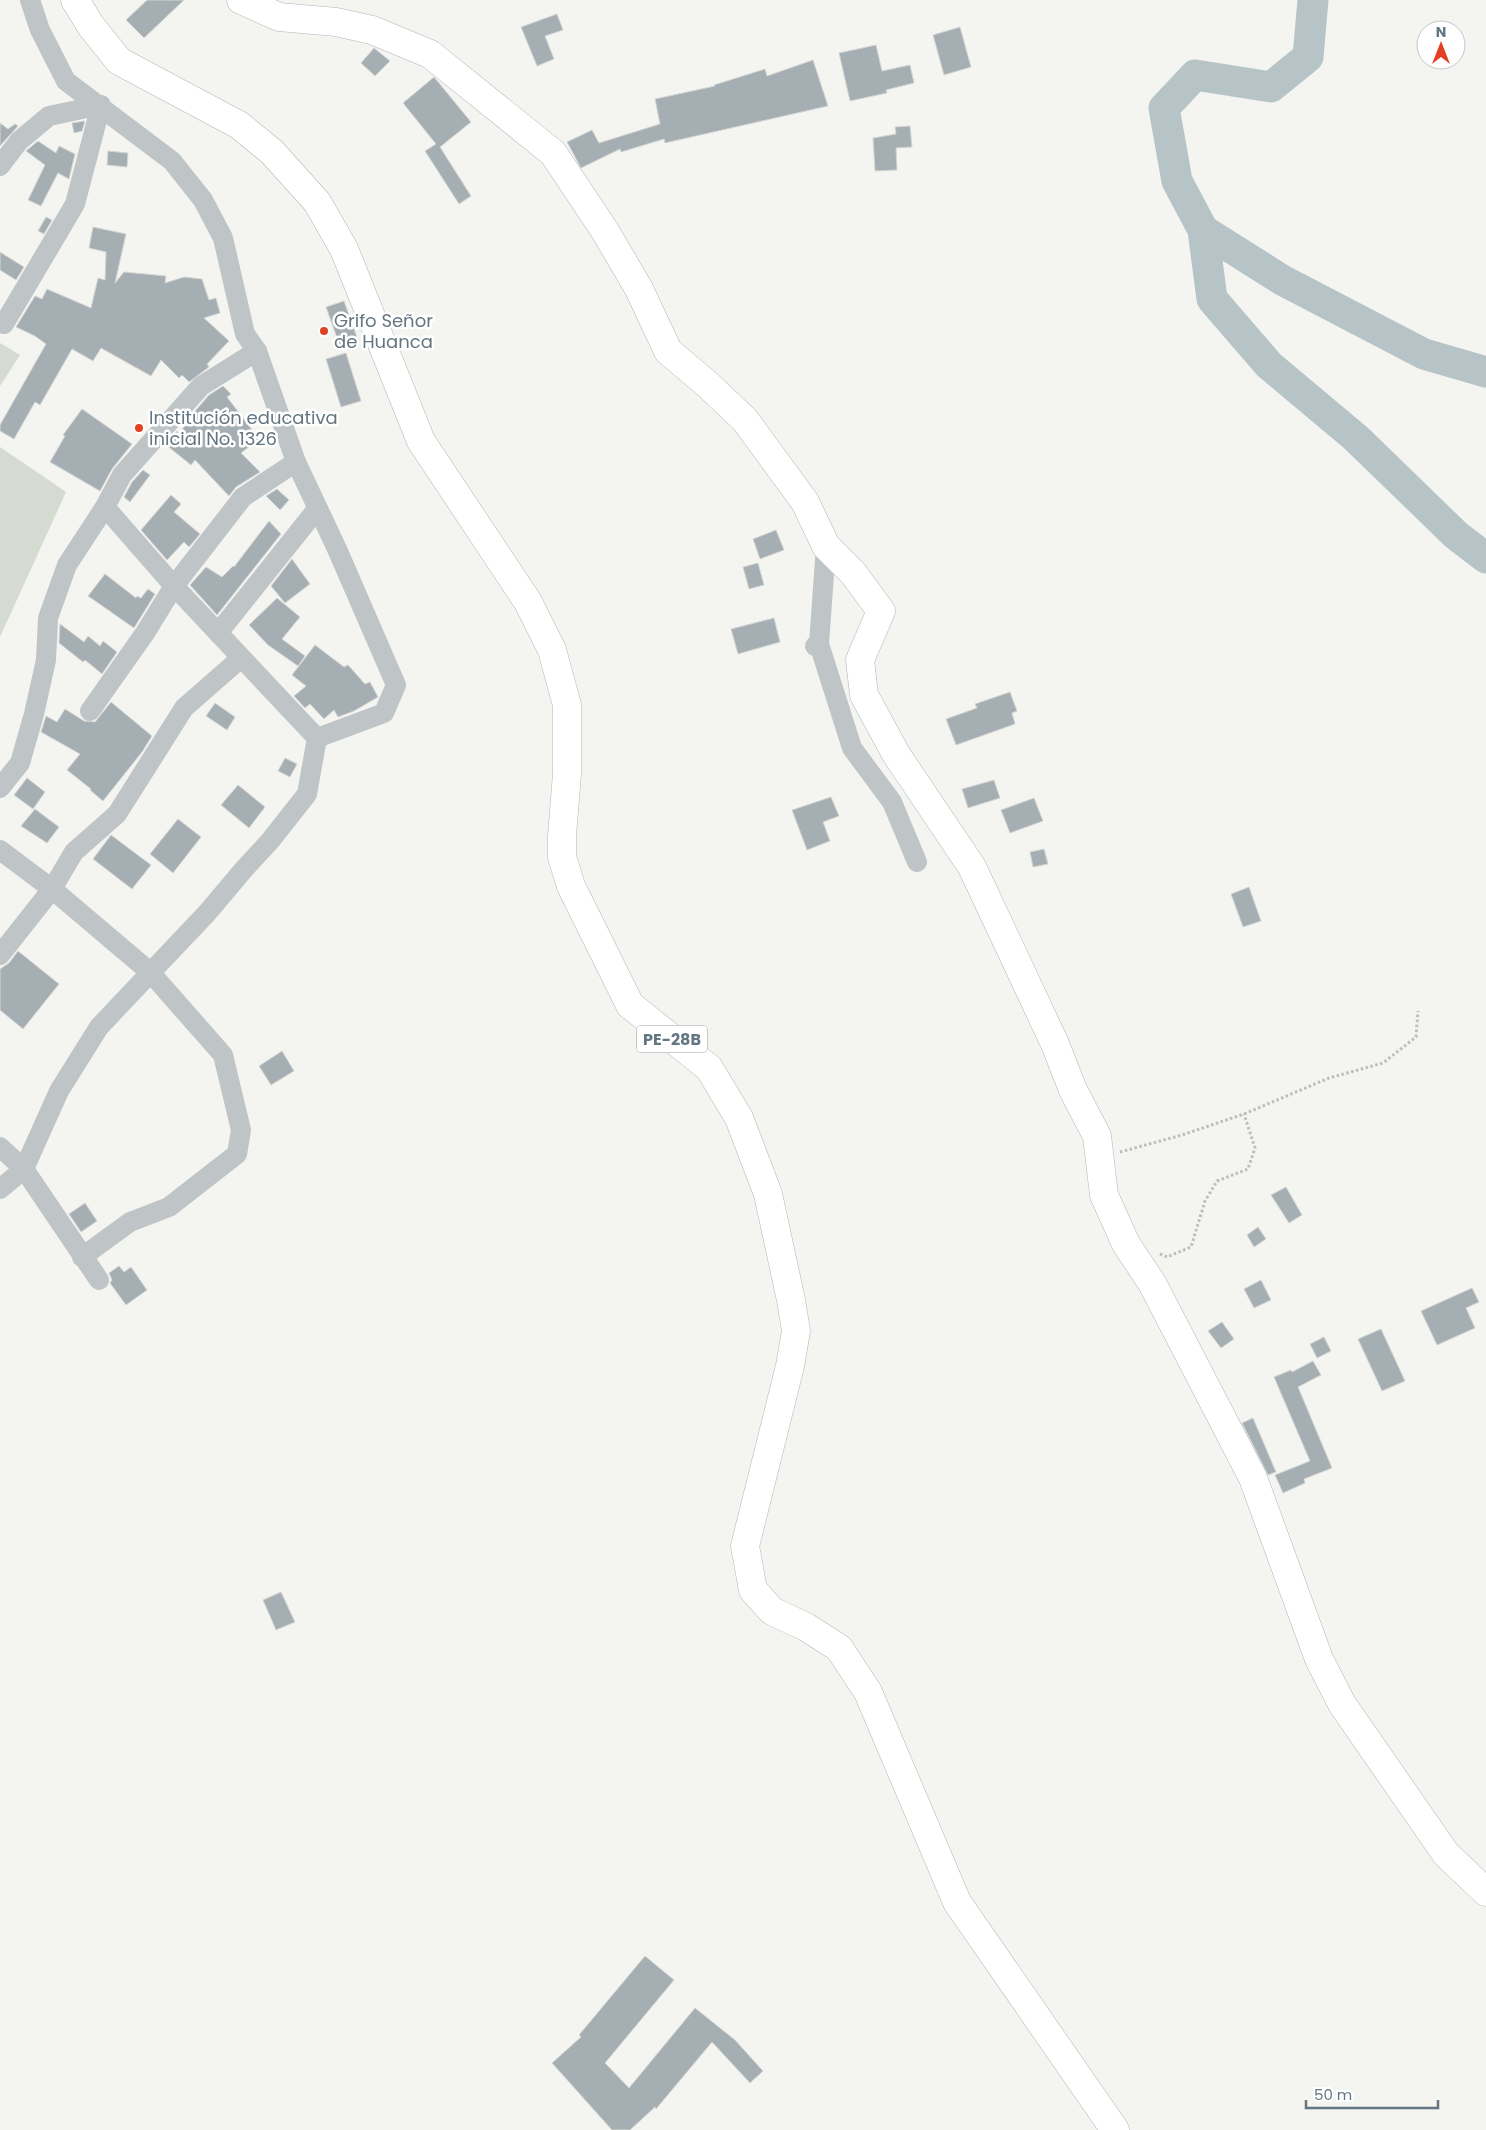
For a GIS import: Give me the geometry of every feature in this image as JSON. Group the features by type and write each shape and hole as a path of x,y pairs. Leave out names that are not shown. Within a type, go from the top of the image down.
{"main road":[{"name":"PE-28B","path":"75,0 91,26 119,61 239,125 272,152 317,202 344,248 421,441 528,602 552,650 567,705 567,774 562,857 571,886 630,1005 709,1068 739,1118 768,1194 791,1300 796,1331 790,1366 745,1546 753,1590 772,1611 806,1627 839,1648 868,1692 957,1902 1115,2130"},
{"path":"241,0 279,17 336,22 372,30 430,54 553,153 605,231 639,289 668,351 707,384 744,420 806,502 826,546 853,573 881,611 860,660 864,695 882,725 896,754 972,867 1055,1044 1073,1090 1097,1136 1104,1195 1126,1244 1156,1291 1253,1478 1320,1659 1342,1704 1446,1854 1486,1892"}],"street":[{"path":"30,0 40,30 66,80 172,161 203,200 223,238 245,334 257,351 296,462 316,509 337,549 396,685 384,713 317,738"},
{"path":"0,166 19,141 49,116 101,106"},
{"path":"4,324 75,204 101,106"},
{"path":"0,788 20,763 34,714 46,660 48,618 67,565 122,476 202,386 257,351"},
{"path":"90,712 145,633 174,586 244,497 296,462"},
{"path":"104,507 218,634 317,738"},
{"path":"218,634 316,509"},
{"path":"826,546 817,645 852,748 892,802 917,862"},
{"path":"0,955 52,889 74,852 118,814 184,708 242,658"},
{"path":"0,1189 24,1168 59,1091 99,1027 208,913 270,841 307,794 317,738"},
{"path":"0,850 52,889 150,972 223,1055 241,1130 237,1154 169,1207 130,1222 82,1256"},
{"path":"0,1147 24,1168 99,1280"}],"path":[{"path":"1100,1158 1182,1135 1244,1114 1329,1078 1383,1063 1416,1037 1418,1011"},
{"path":"1159,1254 1167,1256 1192,1247 1205,1200 1216,1181 1248,1169 1255,1148 1244,1114"}],"shaded area":[{"path":"0,343 20,355 0,386"},
{"path":"0,447 66,492 0,637"}],"building":[{"path":"147,0 184,0 144,38 126,20"},
{"path":"557,14 563,30 545,36 554,59 537,66 521,27"},
{"path":"960,27 971,67 944,75 933,35"},
{"path":"876,45 882,71 910,65 914,83 886,90 887,93 850,101 839,53"},
{"path":"374,48 390,61 375,76 361,63"},
{"path":"813,60 828,106 665,143 664,139 621,152 620,149 581,168 567,142 592,130 599,143 660,124 655,99 715,86 765,69 767,76"},
{"path":"434,77 471,122 440,147 471,196 459,204 425,151 436,144 403,103"},
{"path":"85,121 82,131 74,133 72,123"},
{"path":"0,123 8,129 15,124 18,126 0,146"},
{"path":"910,126 912,147 896,148 897,170 875,171 873,138 896,134 895,127"},
{"path":"38,141 56,153 59,146 75,154 69,179 58,173 41,206 28,200 45,165 26,151"},
{"path":"108,151 128,153 127,167 107,165"},
{"path":"46,217 52,220 44,234 38,231"},
{"path":"93,227 126,234 115,283 124,272 166,276 165,283 184,277 202,279 209,300 216,298 220,313 204,318 229,341 207,364 209,367 189,382 182,375 179,378 161,360 151,376 101,348 93,361 72,349 40,405 35,402 14,439 0,431 0,425 46,344 35,336 16,327 35,296 42,299 47,289 91,308 98,278 105,280 106,252 89,248"},
{"path":"0,252 24,267 16,280 0,270"},
{"path":"344,301 359,343 341,349 326,307"},
{"path":"346,353 361,401 341,407 326,359"},
{"path":"223,386 231,394 227,397 259,439 241,453 260,472 236,487 229,496 195,460 191,465 165,444 177,431 179,434 209,395"},
{"path":"82,409 132,444 112,469 100,491 50,462 65,436 63,435"},
{"path":"143,470 150,475 130,502 124,497 132,482"},
{"path":"277,489 289,500 280,510 266,496"},
{"path":"171,495 181,504 174,512 200,534 189,547 184,542 167,560 141,530"},
{"path":"269,521 281,534 217,615 190,585 206,567 222,577 234,567"},
{"path":"776,530 784,550 760,559 753,539"},
{"path":"292,559 310,584 285,603 271,586"},
{"path":"758,563 764,585 749,589 743,567"},
{"path":"105,574 136,598 137,596 141,598 148,589 155,594 134,628 88,596"},
{"path":"277,598 300,617 282,639 305,656 298,666 268,645 249,625"},
{"path":"774,618 780,642 738,654 731,629"},
{"path":"60,624 84,642 88,636 100,646 103,641 117,652 102,674 59,643"},
{"path":"315,645 344,667 348,665 365,684 370,682 378,697 354,711 338,717 334,710 324,719 310,704 305,708 294,696 306,686 292,675"},
{"path":"1010,692 1017,711 1012,713 1015,724 956,745 946,719 977,708 975,704"},
{"path":"111,702 152,736 142,752 103,801 67,770 80,754 41,732 46,716 57,722 65,709 84,721 95,722"},
{"path":"215,703 235,717 227,730 206,716"},
{"path":"285,758 297,764 290,777 278,771"},
{"path":"27,778 45,792 33,809 14,795"},
{"path":"994,780 1000,798 968,808 962,789"},
{"path":"238,785 265,807 249,828 221,805"},
{"path":"831,797 839,816 823,822 830,841 807,850 792,810"},
{"path":"1034,798 1043,821 1010,833 1001,810"},
{"path":"35,809 59,827 47,843 21,826"},
{"path":"178,819 201,837 173,873 150,854"},
{"path":"111,835 151,865 132,889 93,859"},
{"path":"1044,849 1048,864 1033,867 1030,852"},
{"path":"1249,887 1261,921 1243,927 1231,894"},
{"path":"18,951 59,984 23,1029 0,1010 0,969 9,963"},
{"path":"282,1051 294,1071 271,1085 259,1066"},
{"path":"1286,1187 1302,1215 1289,1223 1271,1195"},
{"path":"85,1203 97,1221 81,1232 69,1214"},
{"path":"1258,1227 1266,1239 1254,1247 1247,1235"},
{"path":"119,1266 124,1272 131,1267 147,1290 126,1305 110,1283 112,1280 109,1273"},
{"path":"1261,1280 1271,1300 1254,1308 1244,1289"},
{"path":"1472,1288 1479,1302 1466,1308 1475,1328 1437,1345 1421,1311"},
{"path":"1222,1322 1234,1339 1221,1348 1208,1331"},
{"path":"1381,1329 1405,1381 1382,1391 1358,1339"},
{"path":"1324,1337 1331,1351 1317,1358 1310,1344"},
{"path":"1313,1361 1321,1375 1298,1387 1332,1468 1304,1479 1305,1483 1283,1493 1275,1475 1310,1461 1274,1377 1291,1370 1292,1372"},
{"path":"1253,1418 1276,1472 1268,1475 1242,1423"},
{"path":"281,1592 295,1622 276,1630 263,1600"},
{"path":"645,1956 674,1980 605,2063 629,2088 695,2008 735,2040 763,2071 750,2083 712,2042 656,2109 655,2107 630,2130 612,2130 552,2063 581,2037 579,2035"}],"waterway":[{"path":"1313,0 1308,57 1271,87 1195,75 1164,108 1177,181 1203,230 1282,280 1424,354 1486,372"},
{"path":"1203,230 1212,299 1269,365 1356,438 1456,535 1486,558"}],"place":[{"name":"Grifo Señor de Huanca","path":"324,331"},
{"name":"Institución educativa inicial No. 1326","path":"139,428"}]}
